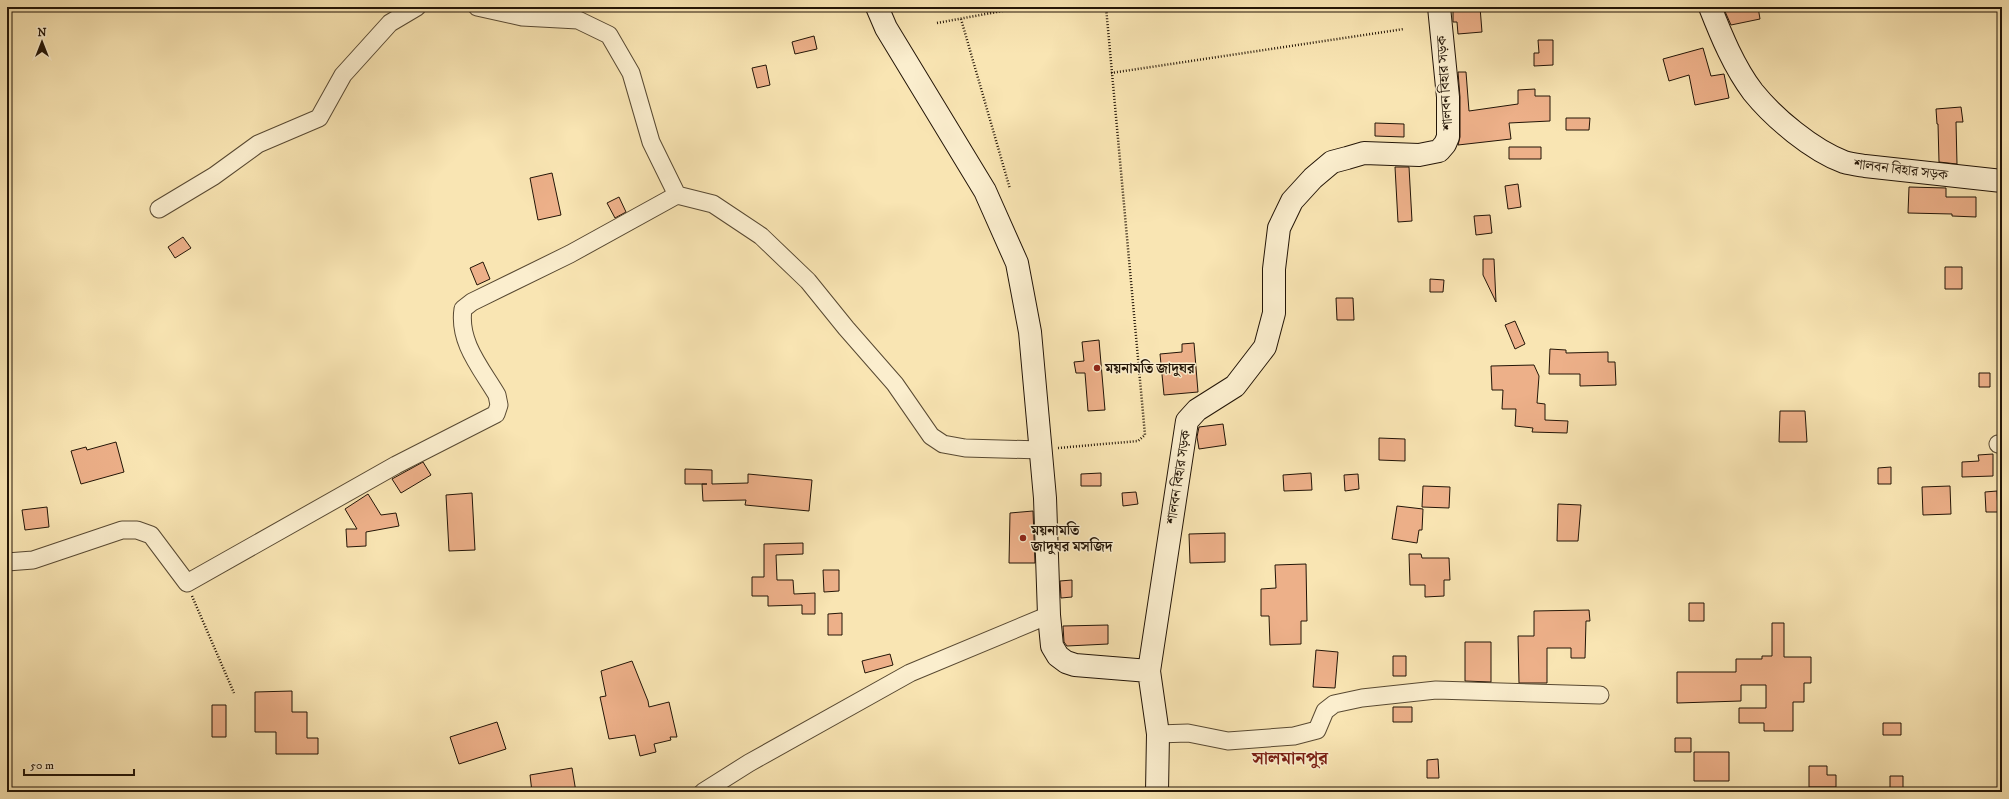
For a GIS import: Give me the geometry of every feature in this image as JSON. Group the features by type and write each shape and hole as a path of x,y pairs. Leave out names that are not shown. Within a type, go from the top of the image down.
{"main road":[{"path":"877,7 886,28 985,191 1017,263 1030,332 1041,450 1045,498 1049,615 1052,646 1058,656 1066,662 1092,667 1149,671"},
{"name":"শালবন বিহার সড়ক","path":"1157,792 1158,734 1149,671 1187,421 1197,410 1235,386 1264,347 1274,313 1274,268 1279,228 1292,201 1313,178 1332,162 1364,153 1419,155 1439,151 1445,144 1448,137 1448,97 1438,13 1439,7"},
{"name":"শালবন বিহার সড়ক","path":"1710,7 1726,44 1752,91 1768,108 1804,140 1845,162 1865,166 2002,181"}],"street":[{"path":"160,209 214,176 258,144 319,118 343,75 390,23 417,7"},
{"path":"477,7 522,17 578,20 609,35 631,73 651,142 677,195"},
{"path":"7,562 34,560 122,530 137,530 151,535 187,583 396,465 496,414 499,405 497,395 464,337 461,320 463,309 472,302 570,254 677,195 713,204 761,236 798,271 895,384 931,436 943,444 965,448 1041,450"},
{"path":"704,792 749,763 910,673 1049,615"},
{"path":"1158,734 1188,733 1228,741 1294,736 1317,730 1325,711 1334,704 1362,698 1436,690 1600,695"}],"path":[{"path":"1000,7 1002,12"},
{"path":"937,23 1002,12 1016,7"},
{"path":"1041,450 1138,442 1145,435 1106,7"},
{"path":"961,19 1010,189"},
{"path":"1111,73 1404,29"},
{"path":"187,583 234,693"}],"building":[{"path":"1453,7 1480,7 1482,32 1458,34 1457,22 1453,22"},
{"path":"1723,7 1758,7 1760,19 1731,25"},
{"path":"814,36 817,49 795,54 792,42"},
{"path":"1538,40 1553,40 1553,65 1534,66 1534,53 1539,53"},
{"path":"1703,48 1711,76 1724,74 1729,98 1695,105 1689,75 1669,81 1663,59"},
{"path":"766,65 770,85 757,88 752,68"},
{"path":"1458,72 1466,72 1469,111 1518,104 1518,90 1535,89 1535,96 1550,96 1550,121 1509,123 1511,139 1458,145 1460,137 1460,97"},
{"path":"1961,107 1963,122 1956,122 1957,164 1939,162 1936,109"},
{"path":"1566,118 1590,118 1589,130 1566,130"},
{"path":"1375,123 1404,124 1404,137 1375,136"},
{"path":"1509,147 1541,147 1541,159 1509,159"},
{"path":"1395,167 1409,167 1412,221 1398,222"},
{"path":"552,173 561,215 538,220 530,178"},
{"path":"1518,184 1521,207 1508,209 1505,186"},
{"path":"1909,187 1946,188 1946,197 1976,197 1976,217 1952,216 1952,214 1908,213"},
{"path":"619,197 626,212 615,218 607,203"},
{"path":"1490,215 1492,233 1476,235 1474,216"},
{"path":"183,237 191,248 175,258 168,247"},
{"path":"1483,259 1494,259 1496,302 1483,275"},
{"path":"483,262 490,279 477,285 470,268"},
{"path":"1945,267 1962,267 1962,289 1945,289"},
{"path":"1430,279 1444,280 1443,292 1430,292"},
{"path":"1336,298 1353,298 1354,320 1337,320"},
{"path":"1515,321 1525,344 1515,349 1505,325"},
{"path":"1099,340 1105,410 1088,411 1085,373 1076,373 1074,362 1084,361 1082,342"},
{"path":"1194,343 1198,392 1164,395 1160,354 1182,352 1182,344"},
{"path":"1550,349 1566,350 1566,353 1608,352 1608,362 1615,362 1616,385 1580,386 1580,374 1549,374"},
{"path":"1534,365 1539,376 1537,403 1545,404 1545,420 1568,421 1567,433 1532,432 1533,428 1515,426 1516,409 1502,409 1503,390 1492,390 1491,366"},
{"path":"1979,373 1990,373 1990,387 1979,387"},
{"path":"1780,411 1805,411 1807,442 1779,442"},
{"path":"1223,424 1226,445 1199,449 1197,437 1199,427"},
{"path":"1379,438 1405,439 1405,461 1379,460"},
{"path":"116,442 124,472 81,484 71,451 86,447 87,450"},
{"path":"1993,454 1993,476 1962,477 1962,462 1979,461 1978,455"},
{"path":"423,462 431,475 401,493 392,479"},
{"path":"1891,467 1891,484 1878,484 1878,468"},
{"path":"685,469 712,470 712,484 748,483 748,474 812,480 809,511 745,505 746,500 703,501 702,484 685,484"},
{"path":"1101,473 1101,486 1081,486 1081,474"},
{"path":"1311,473 1312,490 1284,491 1283,475"},
{"path":"1358,474 1359,489 1345,491 1344,475"},
{"path":"1423,486 1450,487 1449,508 1422,507"},
{"path":"1950,486 1951,514 1923,515 1922,487"},
{"path":"1997,491 1998,512 1986,512 1985,492"},
{"path":"1136,492 1138,504 1123,506 1122,493"},
{"path":"472,493 475,550 449,551 446,495"},
{"path":"368,494 381,515 396,513 399,526 366,532 366,546 347,547 346,529 357,529 345,509"},
{"path":"1558,504 1581,505 1578,541 1557,541"},
{"path":"1397,506 1423,509 1422,530 1419,530 1417,543 1392,539"},
{"path":"47,507 49,527 25,530 22,510"},
{"name":"ময়নামতি জাদুঘর মসজিদ","path":"1033,511 1035,563 1009,563 1010,513"},
{"path":"1225,533 1225,562 1190,563 1189,534"},
{"path":"803,543 803,554 776,555 777,580 793,580 794,594 815,593 815,614 802,614 802,605 768,606 768,596 752,596 752,577 764,577 764,544"},
{"path":"1409,554 1421,554 1422,558 1449,558 1450,580 1444,580 1444,596 1425,597 1425,585 1410,585"},
{"path":"1306,564 1307,621 1301,621 1301,644 1270,645 1269,616 1261,616 1261,589 1276,588 1275,565"},
{"path":"823,570 839,570 839,591 824,592"},
{"path":"1072,580 1072,597 1061,598 1060,581"},
{"path":"1689,603 1704,603 1704,621 1689,621"},
{"path":"1589,610 1590,621 1586,621 1585,658 1571,658 1571,648 1547,648 1547,683 1519,683 1518,636 1534,636 1534,611"},
{"path":"842,613 842,635 828,635 828,614"},
{"path":"1772,623 1784,623 1784,657 1811,657 1811,683 1804,683 1804,702 1793,702 1793,731 1764,731 1764,723 1739,723 1739,708 1766,708 1766,685 1741,685 1741,701 1677,703 1677,672 1736,672 1736,659 1762,659 1762,656 1772,656"},
{"path":"1108,625 1108,644 1067,646 1064,642 1063,626"},
{"path":"1465,642 1491,642 1491,682 1465,681"},
{"path":"1316,650 1338,652 1335,688 1313,687"},
{"path":"890,654 893,665 865,673 862,661"},
{"path":"1393,656 1406,656 1406,676 1393,676"},
{"path":"632,661 649,707 669,702 677,737 670,737 671,740 654,744 656,752 640,756 635,735 609,739 600,697 606,696 601,671"},
{"path":"292,691 292,712 307,712 307,738 318,738 318,754 276,754 276,732 255,732 255,692"},
{"path":"212,705 226,705 226,737 212,737"},
{"path":"1393,707 1412,707 1412,722 1393,722"},
{"path":"497,722 506,749 459,764 450,737"},
{"path":"1883,723 1901,723 1901,735 1883,735"},
{"path":"1675,738 1691,738 1691,752 1675,752"},
{"path":"1694,752 1729,752 1729,781 1694,781"},
{"path":"1438,759 1439,778 1427,778 1427,760"},
{"path":"1809,766 1827,766 1827,775 1836,775 1836,787 1809,787"},
{"path":"572,768 576,792 532,792 530,775"},
{"path":"1890,776 1903,776 1903,790 1890,790"}],"place":[{"name":"ময়নামতি জাদুঘর","path":"1097,368"},
{"name":"ময়নামতি জাদুঘর মসজিদ","path":"1023,538"}],"district":[{"name":"সালমানপুর","path":"1290,758"}]}
